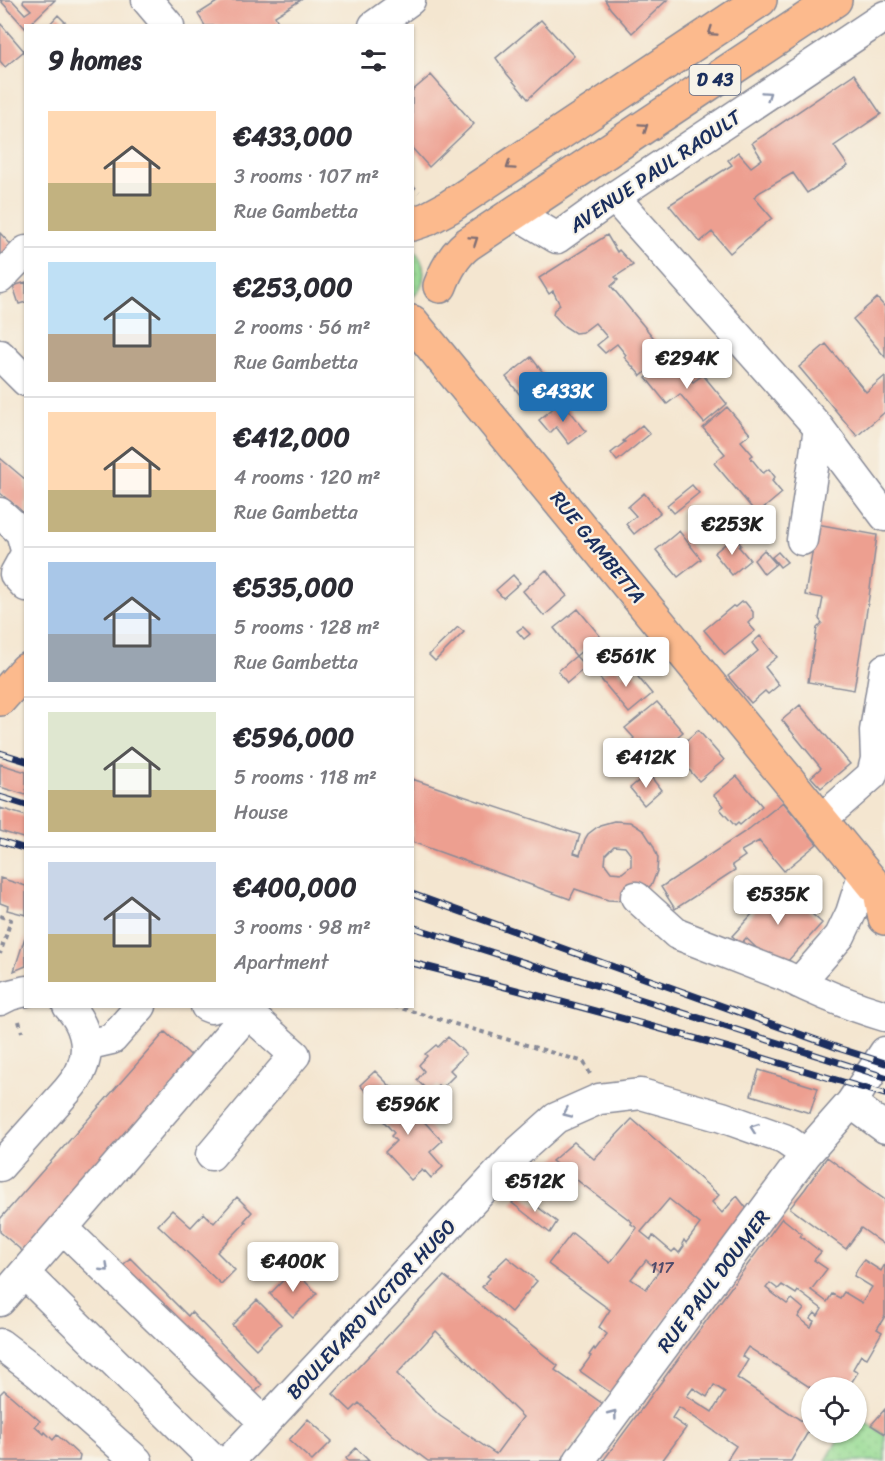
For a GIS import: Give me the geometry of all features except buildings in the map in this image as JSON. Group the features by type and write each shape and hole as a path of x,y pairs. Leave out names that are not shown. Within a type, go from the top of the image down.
{"main road":[{"name":"D 43","path":"414,223 449,207 760,0"},
{"name":"D 43","path":"440,286 444,275 464,247 835,0"},
{"path":"414,231 424,237 437,253 441,273 440,286 431,304 414,319"},
{"name":"RUE GAMBETTA","path":"414,322 880,892 885,918"},
{"path":"0,699 24,672"}],"street":[{"path":"147,0 167,24"},
{"path":"378,24 410,0"},
{"name":"AVENUE PAUL RAOULT","path":"515,213 556,238 885,16"},
{"path":"614,197 819,428 885,516"},
{"path":"0,278 24,253"},
{"path":"0,355 24,379"},
{"path":"802,540 819,428"},
{"path":"0,513 21,532 18,570"},
{"path":"822,820 872,775 876,759 875,731 885,669"},
{"path":"799,984 840,936 851,912 864,872"},
{"path":"636,897 677,934 885,1016"},
{"path":"0,1000 24,992"},
{"path":"0,1166 82,1069 86,1055 85,1037 77,1016 70,1008"},
{"path":"86,1045 112,1039 139,1008"},
{"path":"137,1461 38,1373 8,1354 9,1328 0,1301 248,1013 295,1055 211,1155"},
{"name":"RUE PAUL DOUMER","path":"579,1461 806,1154 851,1103 885,1052"},
{"name":"BOULEVARD VICTOR HUGO","path":"229,1461 519,1151 556,1118 599,1099 641,1094 722,1117 784,1139 806,1154"},
{"path":"851,1103 885,1128"},
{"path":"63,1228 264,1423"},
{"path":"24,1273 214,1461"}],"path":[{"path":"0,916 11,920 0,954"},
{"path":"401,1008 584,1062 603,1098"}],"green space":[{"path":"414,250 421,260 424,272 418,291 414,296"},
{"path":"867,1423 885,1434 885,1461 826,1461 836,1443 867,1443"}],"railway":[{"path":"0,753 24,760"},
{"path":"0,797 24,804"},
{"path":"0,841 24,848"},
{"path":"414,895 885,1063"},
{"path":"414,928 885,1077"},
{"path":"414,964 733,1049 885,1094"}]}
